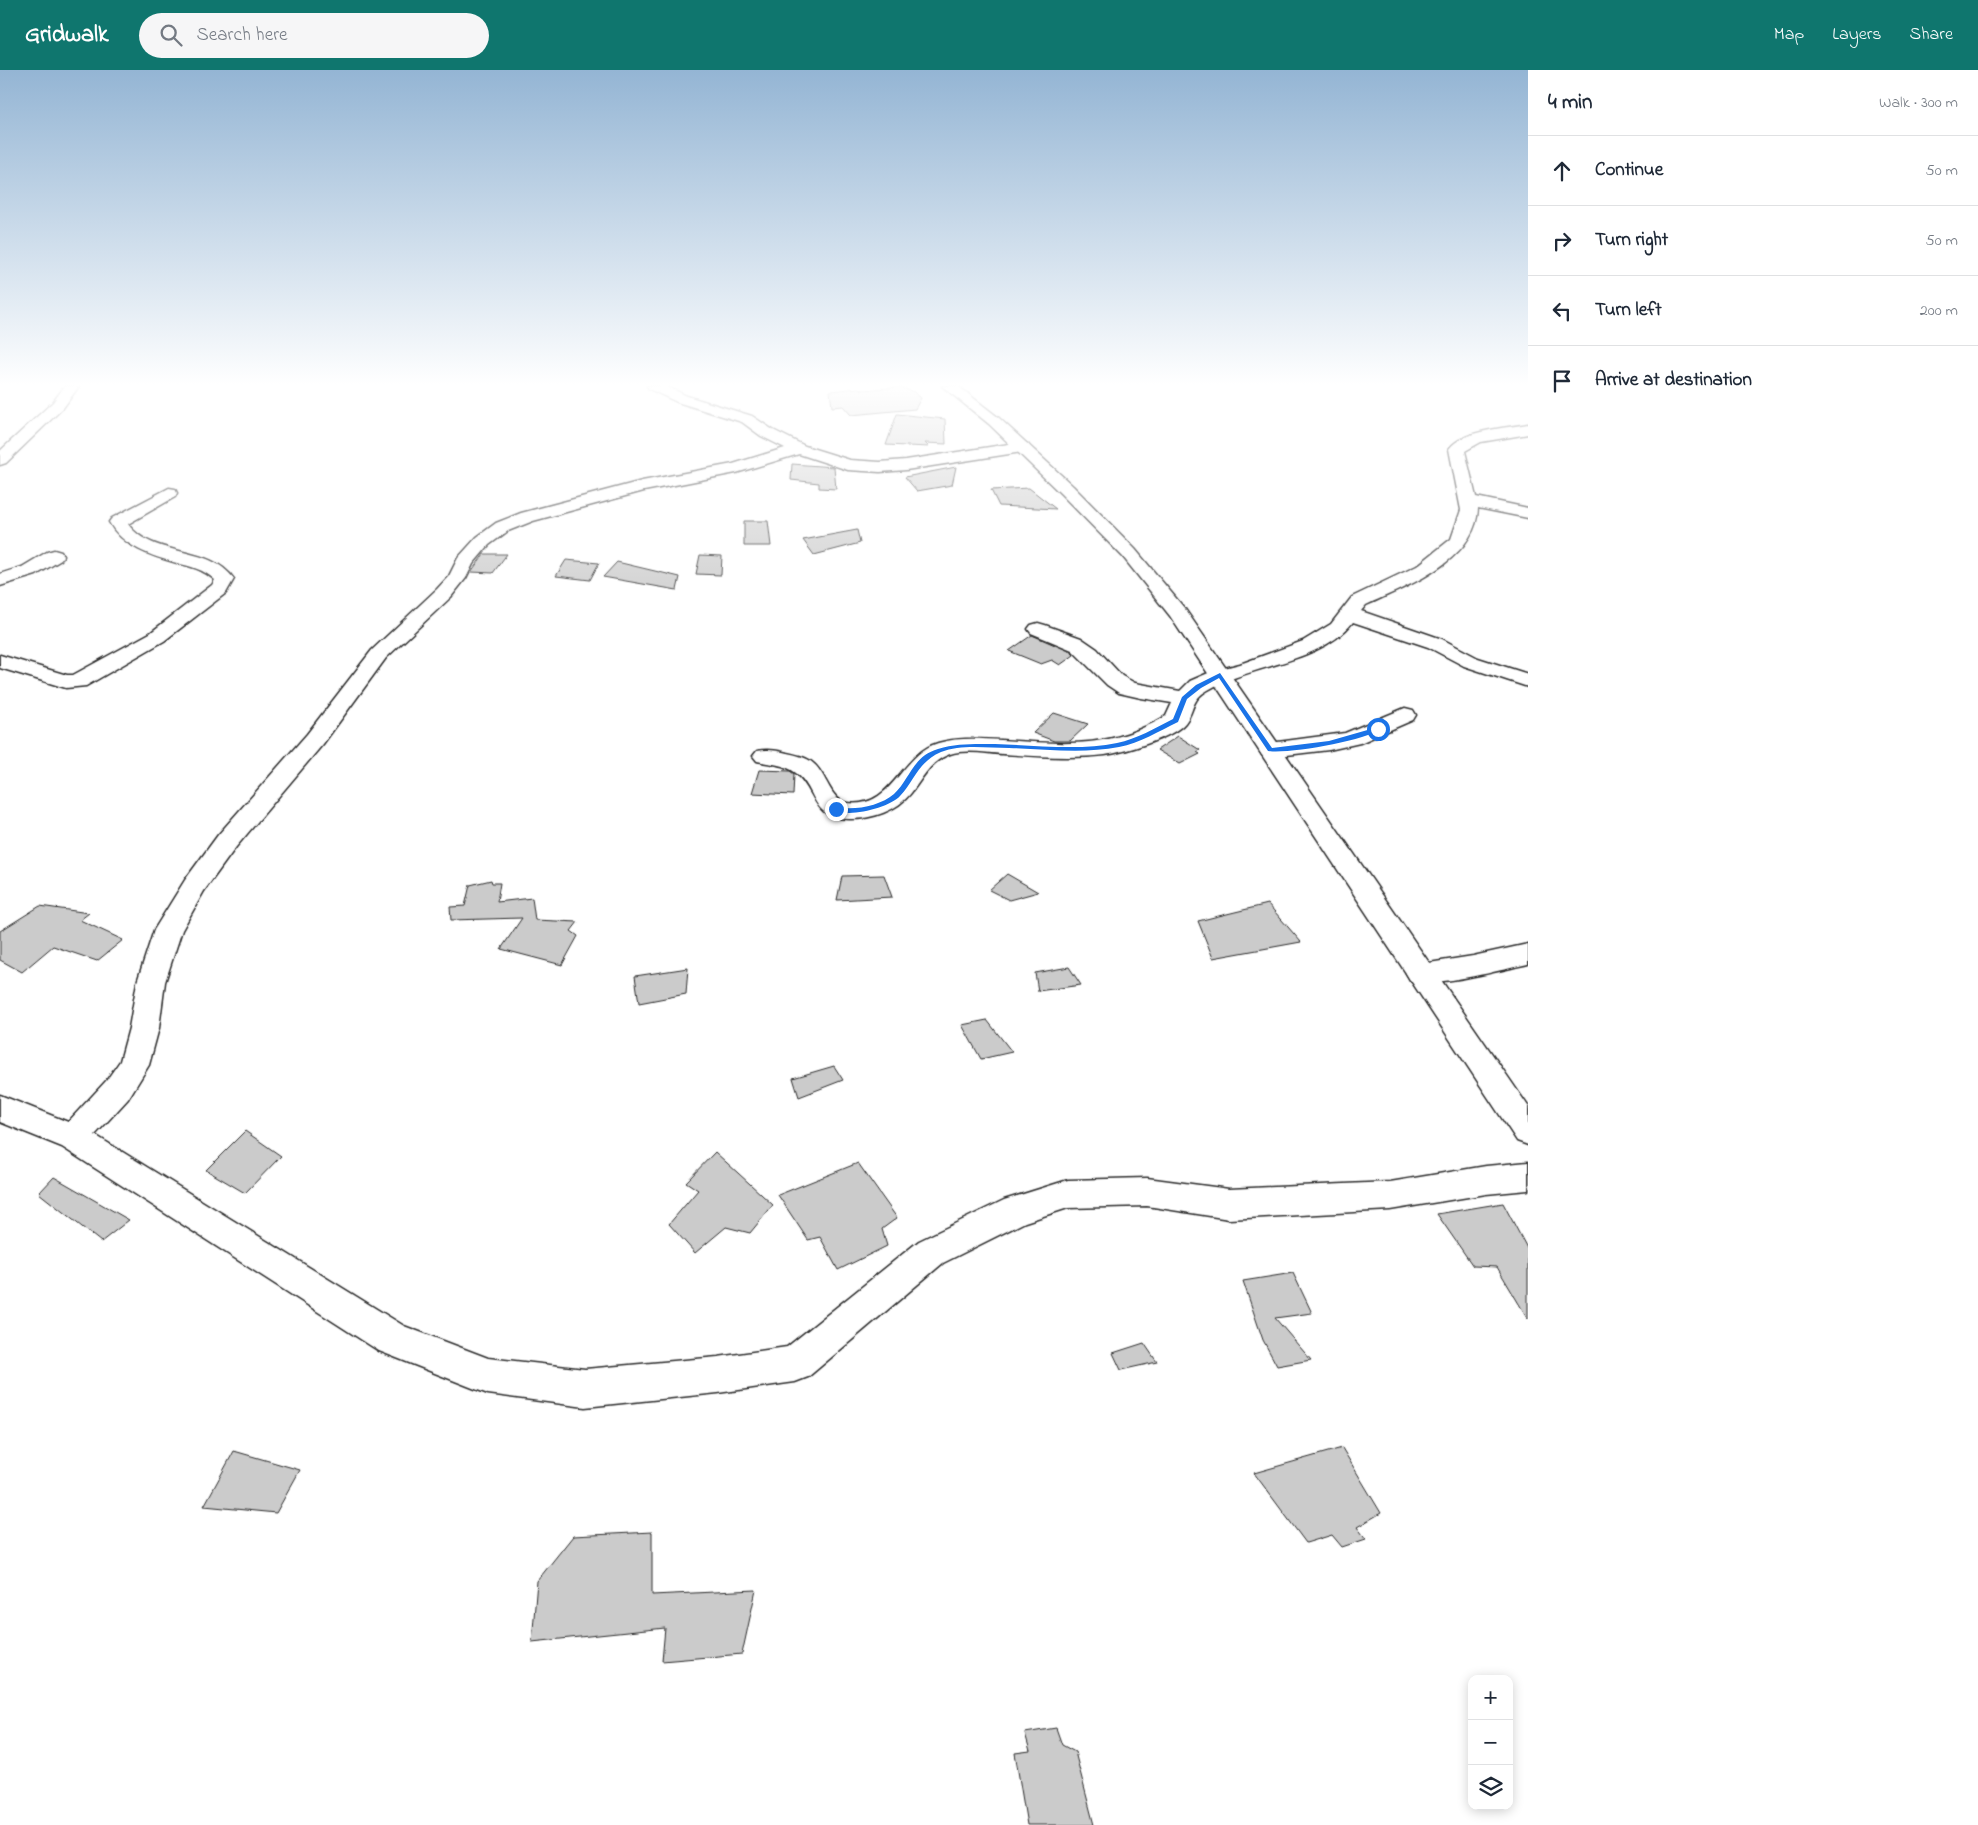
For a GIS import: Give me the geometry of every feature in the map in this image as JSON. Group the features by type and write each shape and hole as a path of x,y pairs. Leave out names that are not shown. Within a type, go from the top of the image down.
{"street":[{"path":"73,1138 117,1090 134,1065 144,1028 151,982 168,930 194,886 227,841 315,739 379,654 444,592 483,541 502,527 527,517 642,486 736,468"},
{"path":"1043,468 1129,553 1178,613 1528,1132"},
{"path":"765,756 795,761 807,769 826,800 836,809 846,812 865,809 887,802 897,795 917,765 939,750 964,745 1053,749 1090,748 1118,745 1142,738 1176,720 1184,698 1198,686 1220,675 1247,668 1310,645 1338,628 1359,601 1424,570 1459,541 1470,510 1462,468"},
{"path":"0,661 66,682 78,681 157,637 219,589 225,579 216,570 204,564 158,551 132,538 120,528 118,522 169,493"},
{"path":"1469,501 1528,513"},
{"path":"0,580 34,569 54,556"},
{"path":"1348,614 1436,643 1471,662 1528,681"},
{"path":"1038,628 1083,648 1111,678 1127,688 1171,694 1184,698"},
{"path":"1270,750 1329,743 1352,738 1405,716"},
{"path":"1420,973 1473,966 1528,954"},
{"path":"0,1108 73,1138 392,1339 488,1376 585,1388 718,1375 795,1364 931,1252 1016,1210 1068,1194 1147,1192 1229,1204 1390,1196 1486,1180 1528,1176"}],"building":[{"path":"792,468 834,468 836,489 819,488 819,483 791,480"},
{"path":"956,468 952,485 917,491 905,477"},
{"path":"1029,488 1056,509 999,506 991,490"},
{"path":"744,521 768,521 771,546 744,546"},
{"path":"857,530 860,543 814,555 803,540"},
{"path":"484,554 507,554 493,573 471,572"},
{"path":"700,555 722,556 721,575 696,574"},
{"path":"566,560 599,563 590,580 556,576"},
{"path":"617,562 680,577 677,590 603,577"},
{"path":"1032,635 1074,655 1060,665 1052,660 1041,664 1009,651"},
{"path":"1054,713 1088,724 1070,741 1054,741 1033,733"},
{"path":"1178,736 1200,750 1197,752 1200,754 1180,764 1157,750"},
{"path":"759,770 790,771 794,774 793,795 752,793"},
{"path":"1007,874 1038,892 1009,900 989,890"},
{"path":"884,875 892,897 837,900 842,876"},
{"path":"491,880 492,883 500,883 497,902 532,898 535,920 578,922 571,931 578,936 562,965 501,949 522,918 451,920 450,907 465,906 470,885"},
{"path":"1268,904 1301,942 1213,958 1198,921"},
{"path":"40,906 89,913 80,920 123,940 97,961 53,946 22,972 0,960 0,931"},
{"path":"1069,967 1081,985 1038,991 1035,973"},
{"path":"688,968 686,994 639,1003 635,976"},
{"path":"987,1020 1012,1052 981,1059 962,1025"},
{"path":"834,1066 843,1080 799,1097 793,1078"},
{"path":"245,1131 281,1156 245,1193 206,1170"},
{"path":"715,1152 773,1205 750,1233 726,1227 695,1253 669,1224 698,1190 686,1182"},
{"path":"858,1163 897,1218 882,1229 887,1246 838,1270 820,1237 808,1240 778,1195"},
{"path":"54,1177 129,1220 101,1242 39,1193"},
{"path":"1503,1203 1528,1250 1528,1319 1497,1267 1473,1266 1437,1214"},
{"path":"1293,1273 1312,1313 1275,1318 1311,1360 1277,1366 1263,1340 1243,1281"},
{"path":"1144,1343 1157,1362 1121,1370 1113,1353"},
{"path":"1342,1448 1381,1513 1357,1527 1366,1539 1342,1547 1332,1535 1306,1543 1254,1473"},
{"path":"234,1451 300,1470 276,1513 204,1506"},
{"path":"652,1532 652,1595 756,1590 742,1654 662,1661 665,1628 532,1642 537,1581 573,1536"},
{"path":"1056,1728 1062,1745 1075,1752 1094,1825 1027,1825 1015,1753 1030,1751 1025,1733"}],"route":[{"path":"836,809 846,812 865,809 887,802 897,795 917,765 939,750 964,745 1053,749 1090,748 1118,745 1142,738 1176,720 1184,698 1198,686 1220,675 1270,750 1329,743 1352,738 1378,729"}]}
